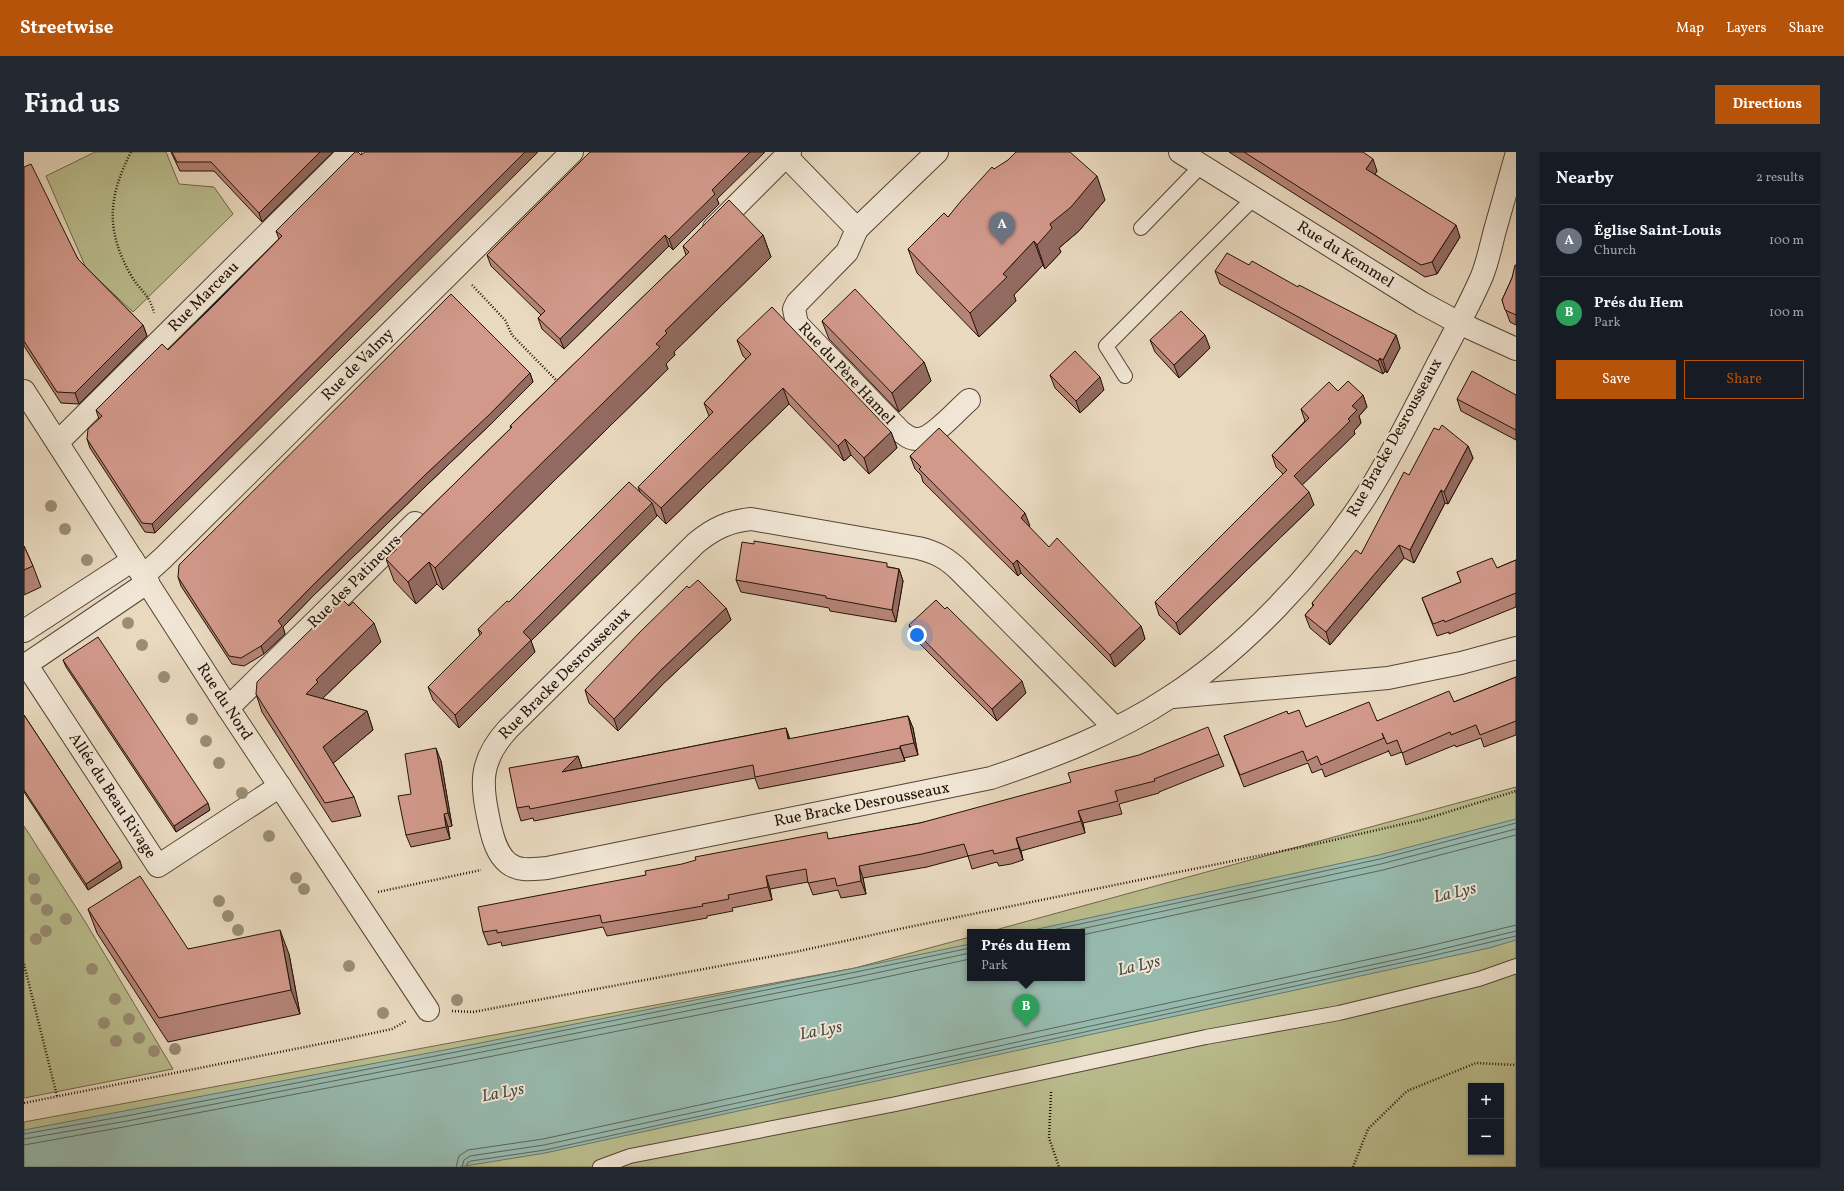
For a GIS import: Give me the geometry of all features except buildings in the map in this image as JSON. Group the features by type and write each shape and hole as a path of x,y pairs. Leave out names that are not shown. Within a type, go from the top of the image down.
{"street":[{"name":"Rue Marceau","path":"58,442 350,152"},
{"name":"Rue de Valmy","path":"141,572 163,558 572,152"},
{"name":"Rue du Père Hamel","path":"937,152 857,229 847,252 797,303 794,309 797,324 894,426 907,436 918,440 932,434 969,400"},
{"name":"Rue du Kemmel","path":"1180,152 1422,303 1459,323 1516,349"},
{"path":"697,244 788,154 857,229"},
{"name":"Rue Bracke Desrousseaux","path":"1115,728 961,572 943,557 918,548 751,520 740,520 717,527 696,543 497,741 491,751 485,767 483,795 497,849 509,864 519,868 531,870 547,868 967,785 1035,763 1115,728 1171,697 1211,668 1234,648 1281,601 1313,568 1334,542 1365,497 1395,445 1459,323 1482,275 1516,156"},
{"name":"Rue du Nord","path":"24,391 228,708 428,1010"},
{"name":"Rue des Patineurs","path":"228,708 427,511"},
{"path":"24,631 141,572"},
{"path":"25,665 141,572"},
{"name":"Rue Bracke Desrousseaux","path":"1171,697 1388,678 1462,663 1516,648"},
{"name":"Allée du Beau Rivage","path":"25,665 158,866 280,786"}],"lane":[{"path":"1141,228 1201,166"},
{"path":"1125,376 1106,346 1254,198"},
{"path":"600,1167 630,1156 896,1104 1206,1037 1339,1013 1479,979 1516,966"}],"path":[{"path":"131,152 119,176 112,208 116,242 132,278 151,300 160,340"},
{"path":"456,268 505,320 512,335 558,382"},
{"path":"24,1103 385,1030 428,1010 472,1012 795,952 904,928 1316,844 1425,819 1516,791"},
{"path":"353,898 509,864"},
{"path":"24,964 57,1096"},
{"path":"1353,1167 1368,1130 1407,1091 1476,1063 1516,1065"},
{"path":"1052,1070 1049,1138 1059,1167"}],"green space":[{"path":"95,152 166,152 179,184 214,187 233,214 133,312 86,268 46,176"},
{"path":"1516,787 1516,1167 24,1167 24,1122 855,968 967,938 967,981 1085,981 1085,929 999,929"},
{"path":"24,826 86,923 173,1069 24,1098"}],"water":[{"name":"La Lys","path":"1516,819 1516,940 1489,948 545,1153 459,1167 24,1167 24,1130 455,1048 967,945 967,981 1085,981 1085,929 1038,929 1379,855"}],"place":[{"name":"Église Saint-Louis","path":"1002,245"},
{"name":"Prés du Hem","path":"1026,1027"}]}
